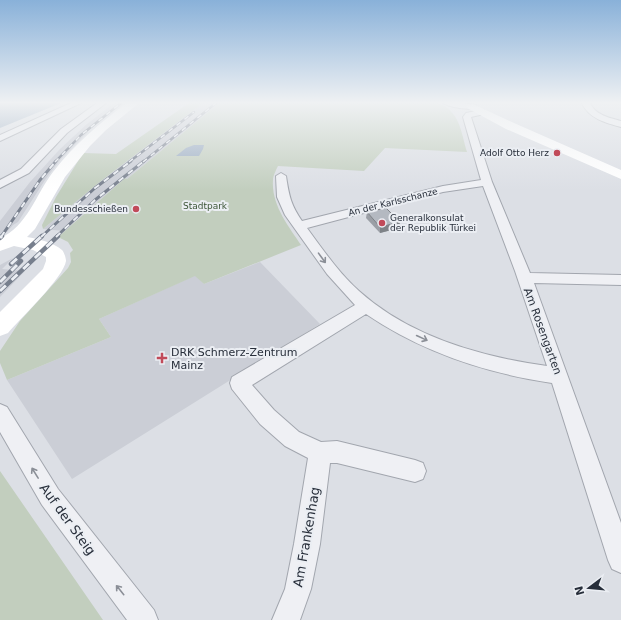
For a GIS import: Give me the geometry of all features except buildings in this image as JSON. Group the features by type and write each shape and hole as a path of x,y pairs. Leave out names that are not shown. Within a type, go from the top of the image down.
{"street":[{"path":"0,138 13,132"},
{"path":"0,185 25,171 63,132"},
{"path":"6,242 21,234 28,226 58,176 80,148 97,132"},
{"name":"Am Rosengarten","path":"472,132 487,182 524,278 559,376 621,560"},
{"path":"524,132 621,175"},
{"path":"281,176 283,198 299,226 342,282 367,306 413,334 442,348 478,360 514,369 559,376"},
{"name":"An der Karlsschanze","path":"299,226 443,189 487,182"},
{"path":"0,327 51,272 56,261 55,254 46,249 30,243 6,242"},
{"path":"524,278 621,280"},
{"path":"367,306 239,383 267,417 287,434 305,446 320,453 337,452 415,471"},
{"name":"Auf der Steig","path":"0,413 50,497 144,620"},
{"name":"Am Frankenhag","path":"286,620 298,589 307,544 320,453"}],"shaded area":[{"path":"78,132 88,132 61,159 45,180 18,222 7,232 0,234 0,221 30,182 60,149"},
{"path":"165,132 184,132 127,179 125,178 64,231 43,229 101,181"},
{"path":"13,258 2,269 25,271 0,297 0,265"},
{"name":"DRK Schmerz-Zentrum Mainz","path":"260,262 320,324 72,479 7,380 111,337 99,319 196,275 204,284"}],"green space":[{"path":"148,132 165,132 101,181 43,229 42,225 56,197 83,153 116,154"},
{"name":"Stadtpark","path":"184,132 462,132 467,152 385,148 364,171 278,166 273,178 275,198 286,223 301,245 204,284 195,276 99,319 111,337 7,380 0,363 0,351 20,321 68,268 71,262 70,253 73,250 68,242 58,237 125,178 127,179"},
{"path":"0,471 103,620 0,620"}],"water":[{"path":"194,145 204,145 199,156 176,156 186,148"}],"railway":[{"path":"55,162 85,132"},
{"path":"129,162 168,132"},
{"path":"143,162 180,132"},
{"path":"1,237 40,180 56,161"},
{"path":"41,237 95,188 131,161"},
{"path":"56,237 95,200 144,161"},
{"path":"11,264 42,236"},
{"path":"0,291 58,236"},
{"path":"0,282 21,261"}],"place":[{"name":"Adolf Otto Herz","path":"557,153"},
{"name":"Bundesschießen","path":"136,209"},
{"name":"Generalkonsulat der Republik Türkei","path":"382,223"},
{"name":"DRK Schmerz-Zentrum Mainz","path":"162,358"}]}
